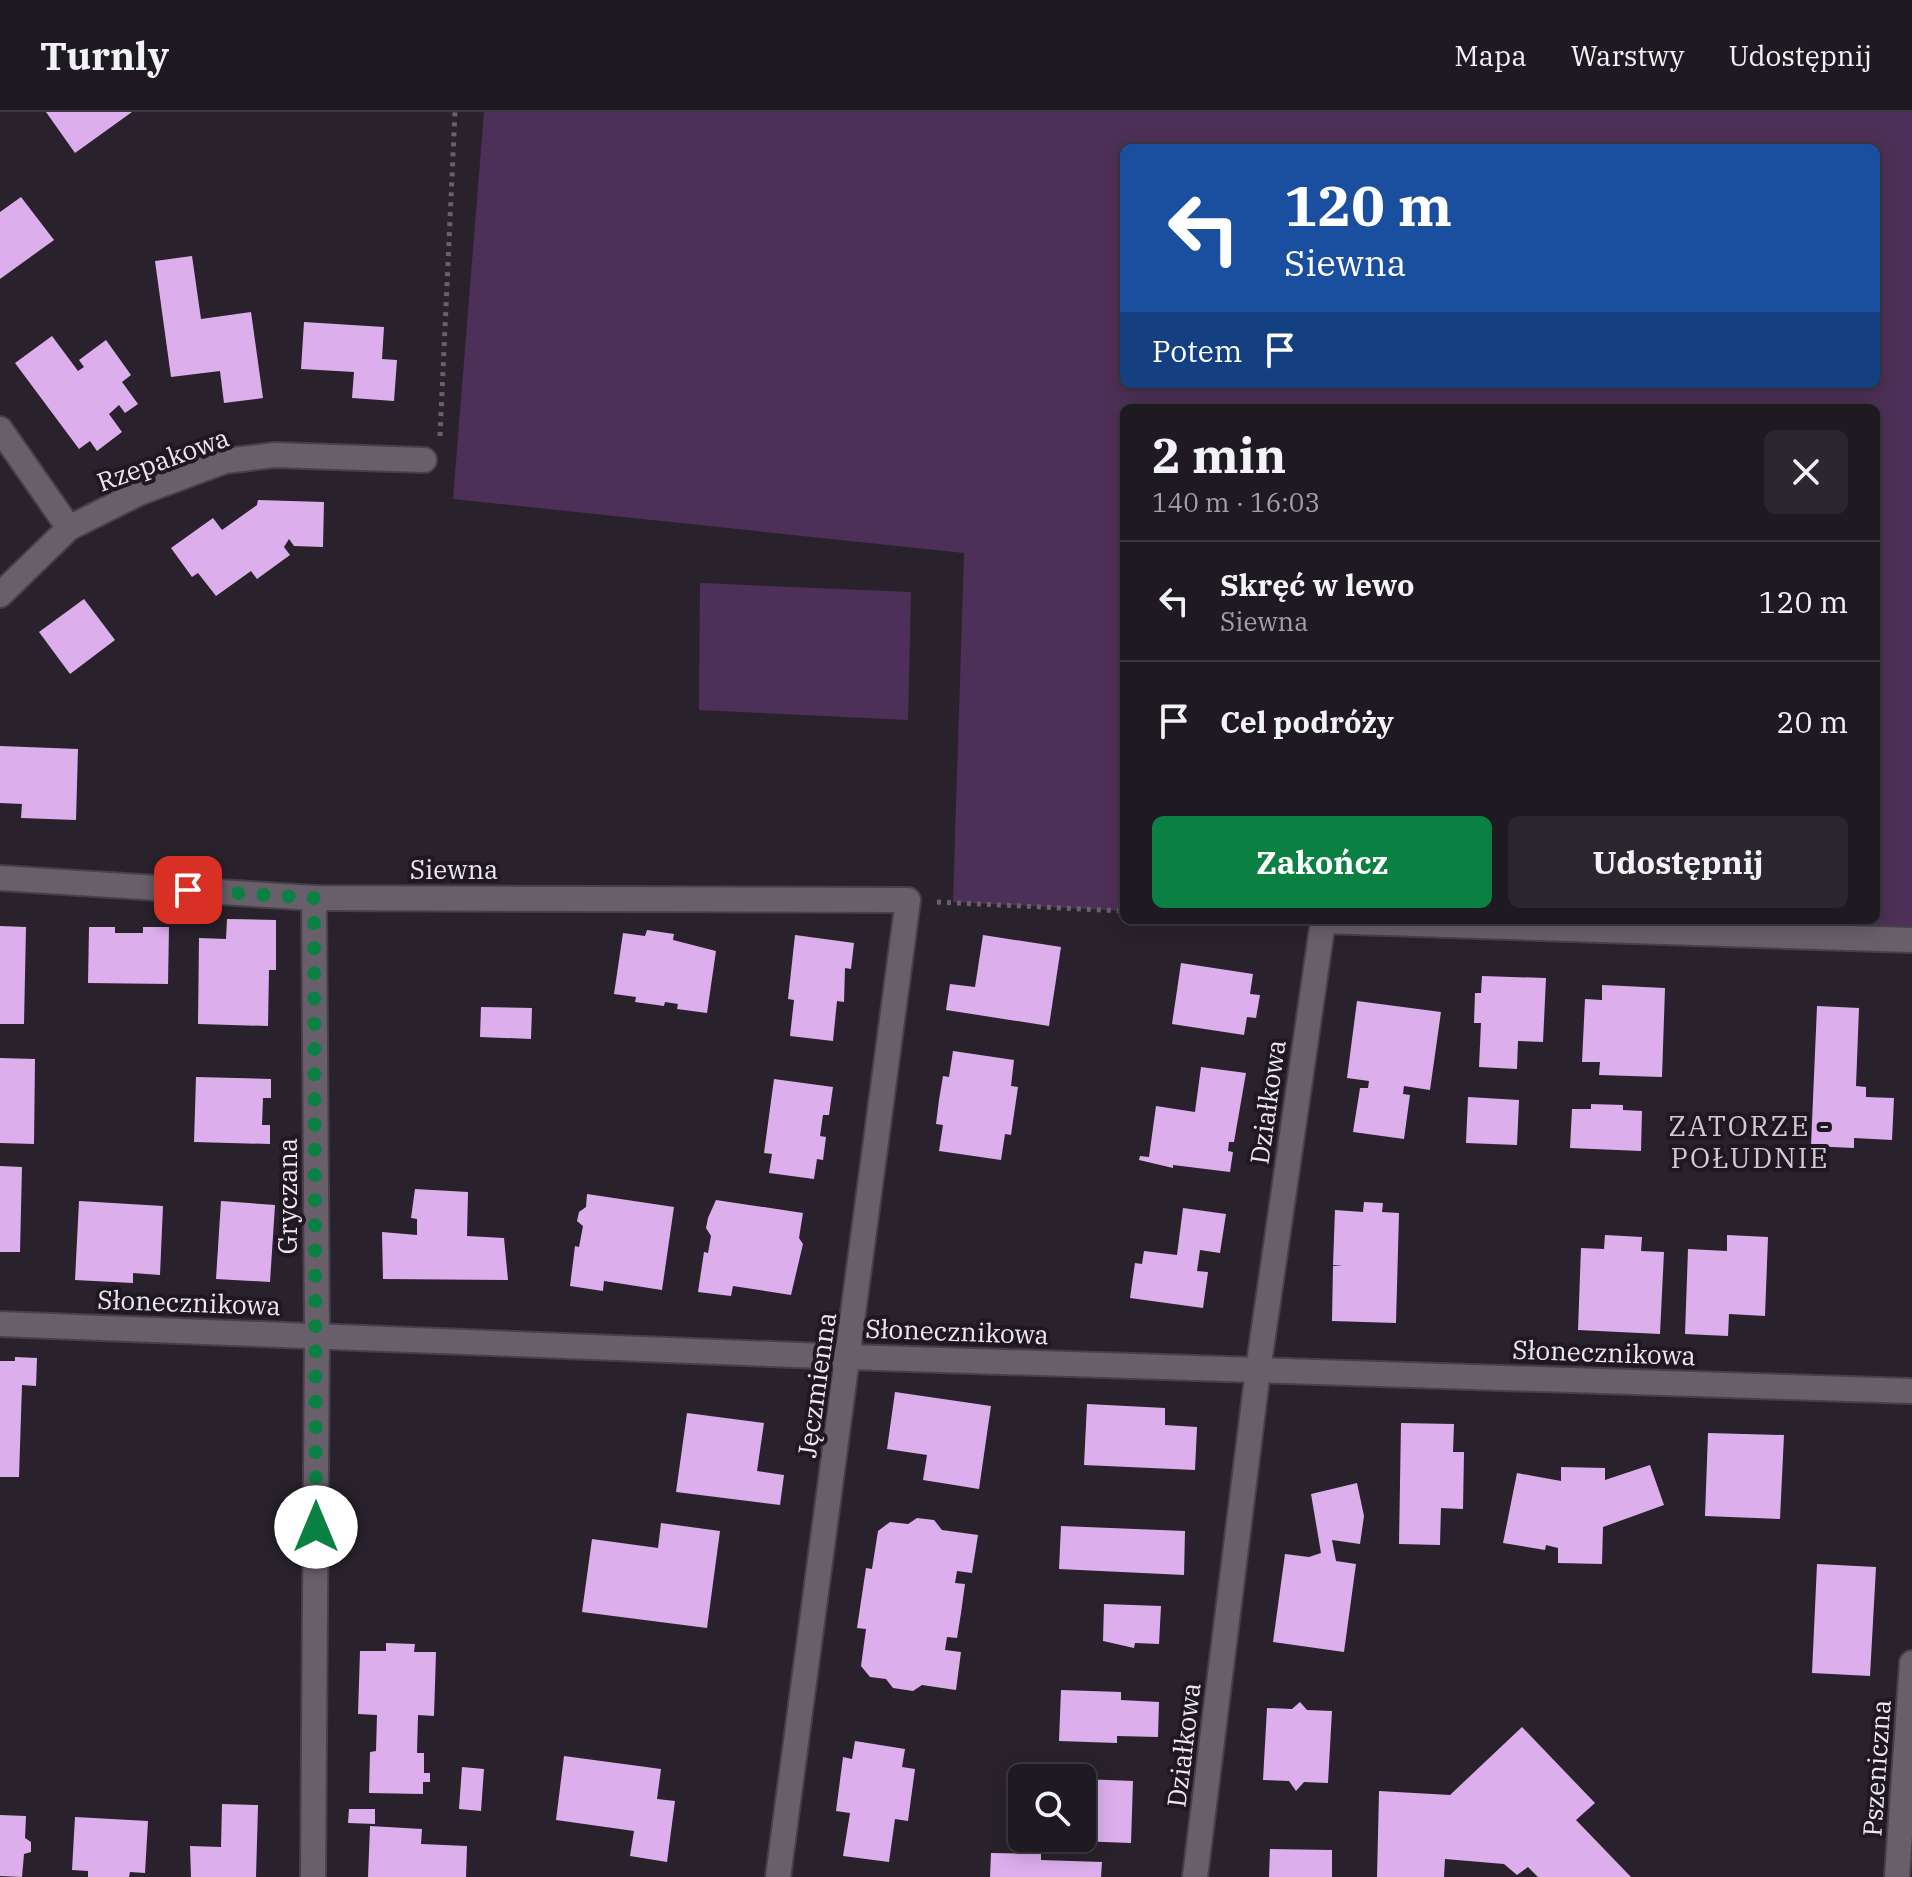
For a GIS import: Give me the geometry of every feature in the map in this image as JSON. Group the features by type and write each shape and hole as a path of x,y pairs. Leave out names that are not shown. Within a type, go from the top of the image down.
{"street":[{"path":"0,429 69,528"},
{"name":"Rzepakowa","path":"0,595 69,528 139,493 225,461 275,455 424,460"},
{"name":"Siewna","path":"0,878 314,898 908,900"},
{"name":"Gryczana","path":"313,1877 317,1336 314,898"},
{"name":"Jęczmienna","path":"778,1877 908,900"},
{"name":"Działkowa","path":"1195,1877 1258,1370 1323,924"},
{"name":"Działkowa","path":"1416,924 1912,940"},
{"name":"Słonecznikowa","path":"0,1324 849,1357 1912,1391"},
{"name":"Pszeniczna","path":"1897,1877 1912,1663"}],"path":[{"path":"424,460 440,436 455,112"},
{"path":"908,900 1120,911"}],"shaded area":[{"path":"484,112 1912,112 1912,940 1427,924 1880,924 1880,404 1120,404 1120,911 953,902 964,553 453,499"},
{"path":"700,583 911,592 908,720 699,710"}],"building":[{"path":"46,112 132,112 75,153"},
{"path":"21,197 54,240 0,279 0,212"},
{"path":"192,256 201,319 251,312 263,398 224,403 220,371 171,377 155,261"},
{"path":"304,322 384,327 382,359 397,360 394,401 352,398 354,372 301,369"},
{"path":"52,336 78,371 84,367 79,360 106,340 131,375 122,382 138,404 125,413 119,405 109,414 122,432 97,451 90,441 79,449 15,363"},
{"path":"258,500 324,502 323,547 294,546 289,539 284,547 290,555 257,579 251,571 216,596 198,573 192,577 171,548 213,518 222,530 257,505"},
{"path":"84,599 115,640 70,674 39,632"},
{"path":"0,746 78,749 76,820 21,818 22,804 0,803"},
{"path":"227,919 276,920 276,970 269,970 268,1026 198,1024 199,938 226,939"},
{"path":"0,926 26,927 24,1024 0,1024"},
{"path":"89,927 115,927 115,933 143,933 143,927 169,927 168,984 88,983"},
{"path":"647,930 674,934 673,940 716,951 707,1013 677,1009 678,1004 665,1002 664,1006 635,1002 636,997 614,994 623,933 645,936"},
{"path":"795,935 854,943 851,969 845,968 844,1002 837,1001 833,1041 790,1036 794,1000 788,999"},
{"path":"983,935 1061,947 1049,1026 946,1010 950,984 975,987"},
{"path":"1181,963 1253,974 1250,994 1260,995 1256,1018 1247,1017 1244,1035 1172,1024"},
{"path":"1482,976 1546,978 1543,1042 1518,1041 1517,1069 1479,1067 1481,1023 1474,1023 1475,993 1481,993"},
{"path":"1602,985 1665,988 1662,1077 1599,1075 1600,1062 1582,1062 1585,999 1602,1000"},
{"path":"1357,1001 1441,1012 1430,1090 1404,1086 1403,1094 1410,1095 1404,1139 1353,1132 1360,1088 1368,1088 1369,1081 1347,1078"},
{"path":"1817,1006 1859,1008 1856,1086 1866,1087 1866,1097 1894,1098 1892,1140 1854,1138 1854,1148 1811,1146"},
{"path":"481,1007 532,1008 531,1039 480,1037"},
{"path":"953,1051 1014,1060 1011,1086 1018,1087 1011,1135 1005,1134 1001,1160 939,1151 943,1125 936,1124 939,1100 943,1076 949,1077"},
{"path":"0,1058 35,1059 34,1144 0,1143"},
{"path":"1201,1067 1246,1073 1234,1142 1229,1142 1228,1151 1233,1152 1230,1172 1173,1165 1173,1168 1139,1160 1140,1156 1149,1157 1156,1106 1195,1112"},
{"path":"196,1077 271,1079 271,1098 263,1098 262,1125 270,1125 270,1144 194,1142"},
{"path":"774,1079 833,1087 829,1115 823,1115 820,1136 826,1137 823,1160 817,1159 814,1179 769,1173 772,1154 764,1153"},
{"path":"1468,1097 1519,1100 1517,1145 1466,1143"},
{"path":"1591,1104 1623,1105 1623,1110 1642,1111 1641,1151 1570,1148 1572,1109 1591,1109"},
{"path":"0,1166 22,1167 20,1252 0,1252"},
{"path":"415,1189 468,1192 467,1236 504,1238 508,1280 383,1279 382,1232 417,1235 417,1219 411,1218"},
{"path":"587,1194 674,1207 662,1290 604,1281 603,1291 570,1286 575,1246 579,1247 583,1226 577,1221 579,1212 586,1207"},
{"path":"716,1200 803,1213 799,1238 803,1244 791,1295 733,1286 731,1296 698,1292 704,1252 708,1253 711,1236 706,1228"},
{"path":"79,1201 163,1206 160,1275 133,1273 133,1283 75,1280"},
{"path":"221,1201 275,1205 270,1282 216,1279"},
{"path":"1364,1202 1383,1203 1382,1212 1399,1213 1396,1323 1332,1321 1333,1266 1343,1266 1333,1265 1335,1210 1363,1212"},
{"path":"1183,1208 1226,1214 1220,1253 1200,1250 1197,1271 1208,1272 1203,1308 1130,1298 1135,1263 1142,1264 1144,1251 1177,1255"},
{"path":"1605,1235 1642,1237 1641,1251 1664,1252 1660,1334 1578,1330 1581,1248 1604,1249"},
{"path":"1727,1235 1768,1237 1765,1316 1729,1314 1728,1336 1685,1334 1688,1249 1727,1251"},
{"path":"15,1357 37,1358 36,1386 22,1385 19,1477 0,1477 0,1361 15,1361"},
{"path":"895,1392 991,1406 979,1489 923,1480 927,1455 887,1449"},
{"path":"1087,1404 1165,1408 1165,1425 1197,1427 1195,1470 1084,1465"},
{"path":"687,1413 764,1423 757,1471 784,1475 780,1505 676,1492"},
{"path":"1401,1423 1454,1424 1453,1452 1464,1452 1463,1509 1441,1508 1440,1545 1399,1544"},
{"path":"1708,1433 1784,1435 1780,1519 1705,1516"},
{"path":"1650,1465 1664,1505 1603,1527 1602,1564 1558,1563 1558,1548 1546,1545 1545,1550 1503,1543 1517,1473 1561,1481 1561,1467 1605,1468 1605,1480"},
{"path":"1357,1483 1364,1516 1360,1544 1332,1540 1336,1561 1356,1564 1344,1652 1273,1642 1285,1554 1309,1557 1321,1553 1311,1494"},
{"path":"917,1518 934,1520 942,1530 978,1535 972,1573 957,1571 955,1583 965,1584 961,1613 957,1638 947,1637 945,1650 961,1652 956,1690 922,1685 913,1691 893,1688 886,1679 870,1677 861,1666 866,1629 857,1628 866,1568 872,1569 878,1531 890,1522 908,1524"},
{"path":"661,1523 720,1531 707,1628 582,1612 592,1539 658,1548"},
{"path":"1061,1526 1185,1531 1184,1575 1059,1569"},
{"path":"1817,1564 1876,1567 1870,1676 1812,1673"},
{"path":"1104,1604 1161,1606 1159,1644 1135,1643 1134,1648 1103,1641"},
{"path":"386,1643 415,1644 414,1652 436,1652 434,1716 418,1715 417,1753 424,1753 424,1773 430,1773 430,1782 423,1782 423,1794 369,1793 370,1752 376,1751 377,1715 358,1714 360,1651 386,1651"},
{"path":"1061,1690 1121,1692 1121,1700 1159,1702 1158,1737 1117,1736 1117,1743 1059,1741"},
{"path":"1300,1702 1307,1710 1332,1711 1328,1783 1304,1782 1296,1791 1289,1781 1263,1780 1267,1708 1292,1709"},
{"path":"1522,1727 1595,1803 1576,1820 1631,1877 1538,1877 1528,1867 1517,1875 1504,1864 1445,1859 1444,1877 1377,1877 1379,1791 1450,1795"},
{"path":"855,1741 905,1749 902,1767 915,1769 908,1821 895,1819 889,1862 843,1856 850,1813 836,1811 843,1757 852,1759"},
{"path":"564,1756 661,1769 657,1799 675,1801 667,1862 630,1856 634,1831 556,1820"},
{"path":"462,1767 484,1769 481,1811 459,1809"},
{"path":"1096,1780 1133,1781 1131,1843 1096,1842"},
{"path":"222,1804 258,1805 256,1877 191,1877 190,1846 221,1847"},
{"path":"349,1809 375,1809 375,1824 348,1823"},
{"path":"0,1815 26,1816 25,1838 31,1842 31,1852 24,1854 22,1877 0,1876"},
{"path":"75,1817 148,1821 145,1873 130,1872 129,1877 88,1877 88,1871 72,1870"},
{"path":"370,1826 422,1829 421,1844 467,1846 466,1877 368,1877"},
{"path":"1270,1849 1332,1850 1332,1877 1269,1877"},
{"path":"991,1853 1041,1854 1041,1860 1102,1862 1101,1877 990,1877"}],"district":[{"name":"ZATORZE - POŁUDNIE","path":"1750,1142"}],"route":[{"path":"188,890 314,898 316,1527"}]}
